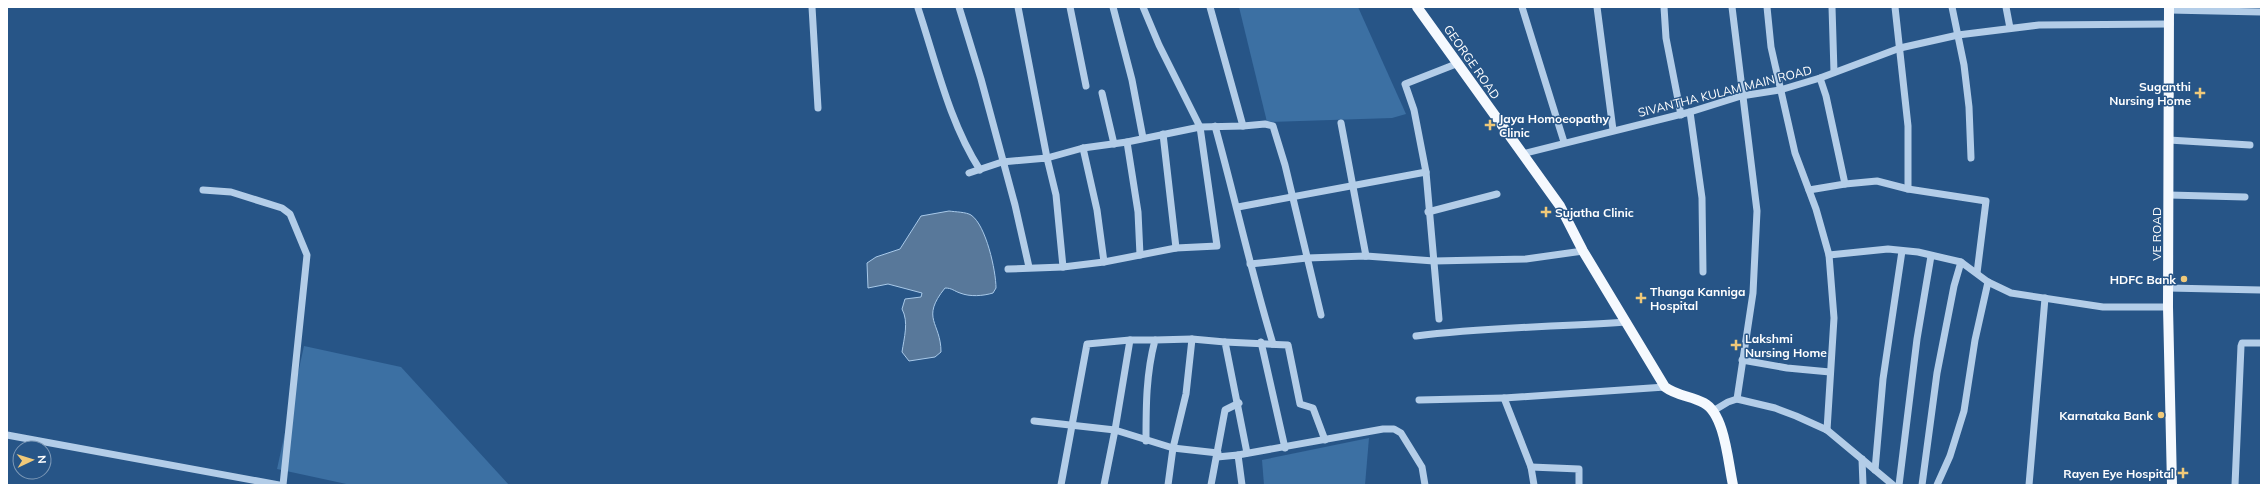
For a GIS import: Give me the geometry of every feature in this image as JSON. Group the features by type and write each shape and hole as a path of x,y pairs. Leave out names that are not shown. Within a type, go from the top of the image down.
{"main road":[{"name":"GEORGE ROAD","path":"1417,7 1456,64 1560,206 1583,251 1665,386 1673,393 1704,403 1713,411"},
{"name":"VE ROAD","path":"2169,9 2168,307 2172,485"},
{"path":"1713,411 1721,429 1733,485"}],"street":[{"path":"812,7 818,108"},
{"path":"959,7 981,79 1002,162 1015,205 1029,267"},
{"path":"1018,7 1047,158 1056,195 1063,267"},
{"path":"1070,7 1086,86"},
{"path":"1113,7 1132,80 1143,138"},
{"path":"1008,269 1029,267 1063,267 1104,262 1176,248 1217,246 1200,128 1159,45 1143,7"},
{"path":"1210,7 1244,126"},
{"path":"1522,7 1564,142"},
{"path":"1597,7 1613,130"},
{"path":"1664,7 1666,38 1681,114"},
{"path":"1732,7 1741,96 1757,211 1753,293 1737,399"},
{"path":"1767,7 1780,90 1796,153 1829,255 1834,318 1828,430"},
{"path":"1832,7 1834,72"},
{"path":"1895,7 1908,126 1908,189"},
{"path":"1952,7 1964,65 1969,107 1971,158"},
{"path":"2006,7 2010,28"},
{"path":"918,8 957,125 970,154 980,170"},
{"path":"2169,9 2261,12"},
{"name":"SIVANTHA KULAM MAIN ROAD","path":"1522,154 1564,142 1690,112 1741,96 1780,90 1820,78 1900,48 1958,35 2039,25 2170,24"},
{"path":"1439,319 1428,212 1426,172 1414,110 1405,84 1456,64"},
{"path":"1820,78 1826,96 1845,184"},
{"path":"1102,93 1114,144"},
{"path":"1690,112 1702,198 1703,272"},
{"path":"1341,123 1366,256"},
{"path":"969,173 1002,162 1047,158 1083,148 1127,142 1200,128 1265,124 1273,126 1293,198 1321,315"},
{"path":"1215,126 1238,207 1250,264 1273,344"},
{"path":"1163,134 1176,248"},
{"path":"2169,140 2250,144"},
{"path":"1127,142 1138,212 1140,255"},
{"path":"1083,148 1097,210 1104,262"},
{"path":"1238,207 1293,198 1392,177 1426,172"},
{"path":"1809,190 1845,184 1877,181 1908,189 1986,201 1977,273"},
{"path":"203,190 231,192 282,208 290,214 307,255 282,485"},
{"path":"1428,212 1497,194"},
{"path":"2169,195 2246,197"},
{"path":"1829,255 1888,249 1918,252 1961,262 1988,282 2011,293 2103,307 2168,307"},
{"path":"1250,264 1307,258 1366,256 1434,261 1526,259 1583,251"},
{"path":"1875,470 1883,379 1902,251"},
{"path":"1899,485 1917,339 1931,256"},
{"path":"1922,485 1937,373 1954,286 1961,262"},
{"path":"1938,485 1950,456 1964,411 1975,340 1988,282"},
{"path":"2168,288 2261,290"},
{"path":"2029,485 2044,298"},
{"path":"1416,336 1463,330 1525,329 1626,322"},
{"path":"1061,485 1087,344 1130,340 1192,339 1225,342 1288,344 1300,404 1312,408 1325,440"},
{"path":"1168,485 1173,448 1186,394 1192,339"},
{"path":"1104,485 1130,340"},
{"path":"1146,441 1146,390 1149,366 1156,340"},
{"path":"1225,342 1239,403 1247,453"},
{"path":"1260,342 1285,448"},
{"path":"2235,485 2241,346 2242,343 2261,343"},
{"path":"1742,360 1787,368 1830,372"},
{"path":"1419,400 1504,398 1665,386"},
{"path":"1504,398 1530,467 1534,485"},
{"path":"1713,411 1737,399 1775,408 1828,430 1894,485"},
{"path":"1211,485 1218,455 1225,410 1239,403"},
{"path":"1034,421 1072,427 1115,430 1146,441 1173,448 1218,455 1238,455 1285,448 1384,429 1394,429 1401,433 1422,467 1425,485"},
{"path":"7,435 279,485"},
{"path":"1238,455 1242,485"},
{"path":"1862,459 1863,485"},
{"path":"1530,467 1579,468 1579,485"}],"shaded area":[{"path":"1239,7 1358,7 1406,114 1392,118 1267,122"},
{"path":"949,211 971,215 981,228 986,238 992,260 996,288 993,293 976,296 945,288 938,298 933,314 941,352 935,357 909,361 902,352 906,325 902,309 905,299 921,297 922,293 888,284 868,288 867,263 876,257 900,249 921,216"},
{"path":"304,346 401,367 509,485 351,485 277,469"},
{"path":"1369,438 1365,485 1264,485 1262,460"}],"place":[{"name":"Suganthi Nursing Home","path":"2200,93"},
{"name":"Jaya Homoeopathy Clinic","path":"1490,125"},
{"name":"Sujatha Clinic","path":"1546,212"},
{"name":"HDFC Bank","path":"2184,279"},
{"name":"Thanga Kanniga Hospital","path":"1641,298"},
{"name":"Lakshmi Nursing Home","path":"1736,345"},
{"name":"Karnataka Bank","path":"2161,415"},
{"name":"Rayen Eye Hospital","path":"2183,473"}]}
